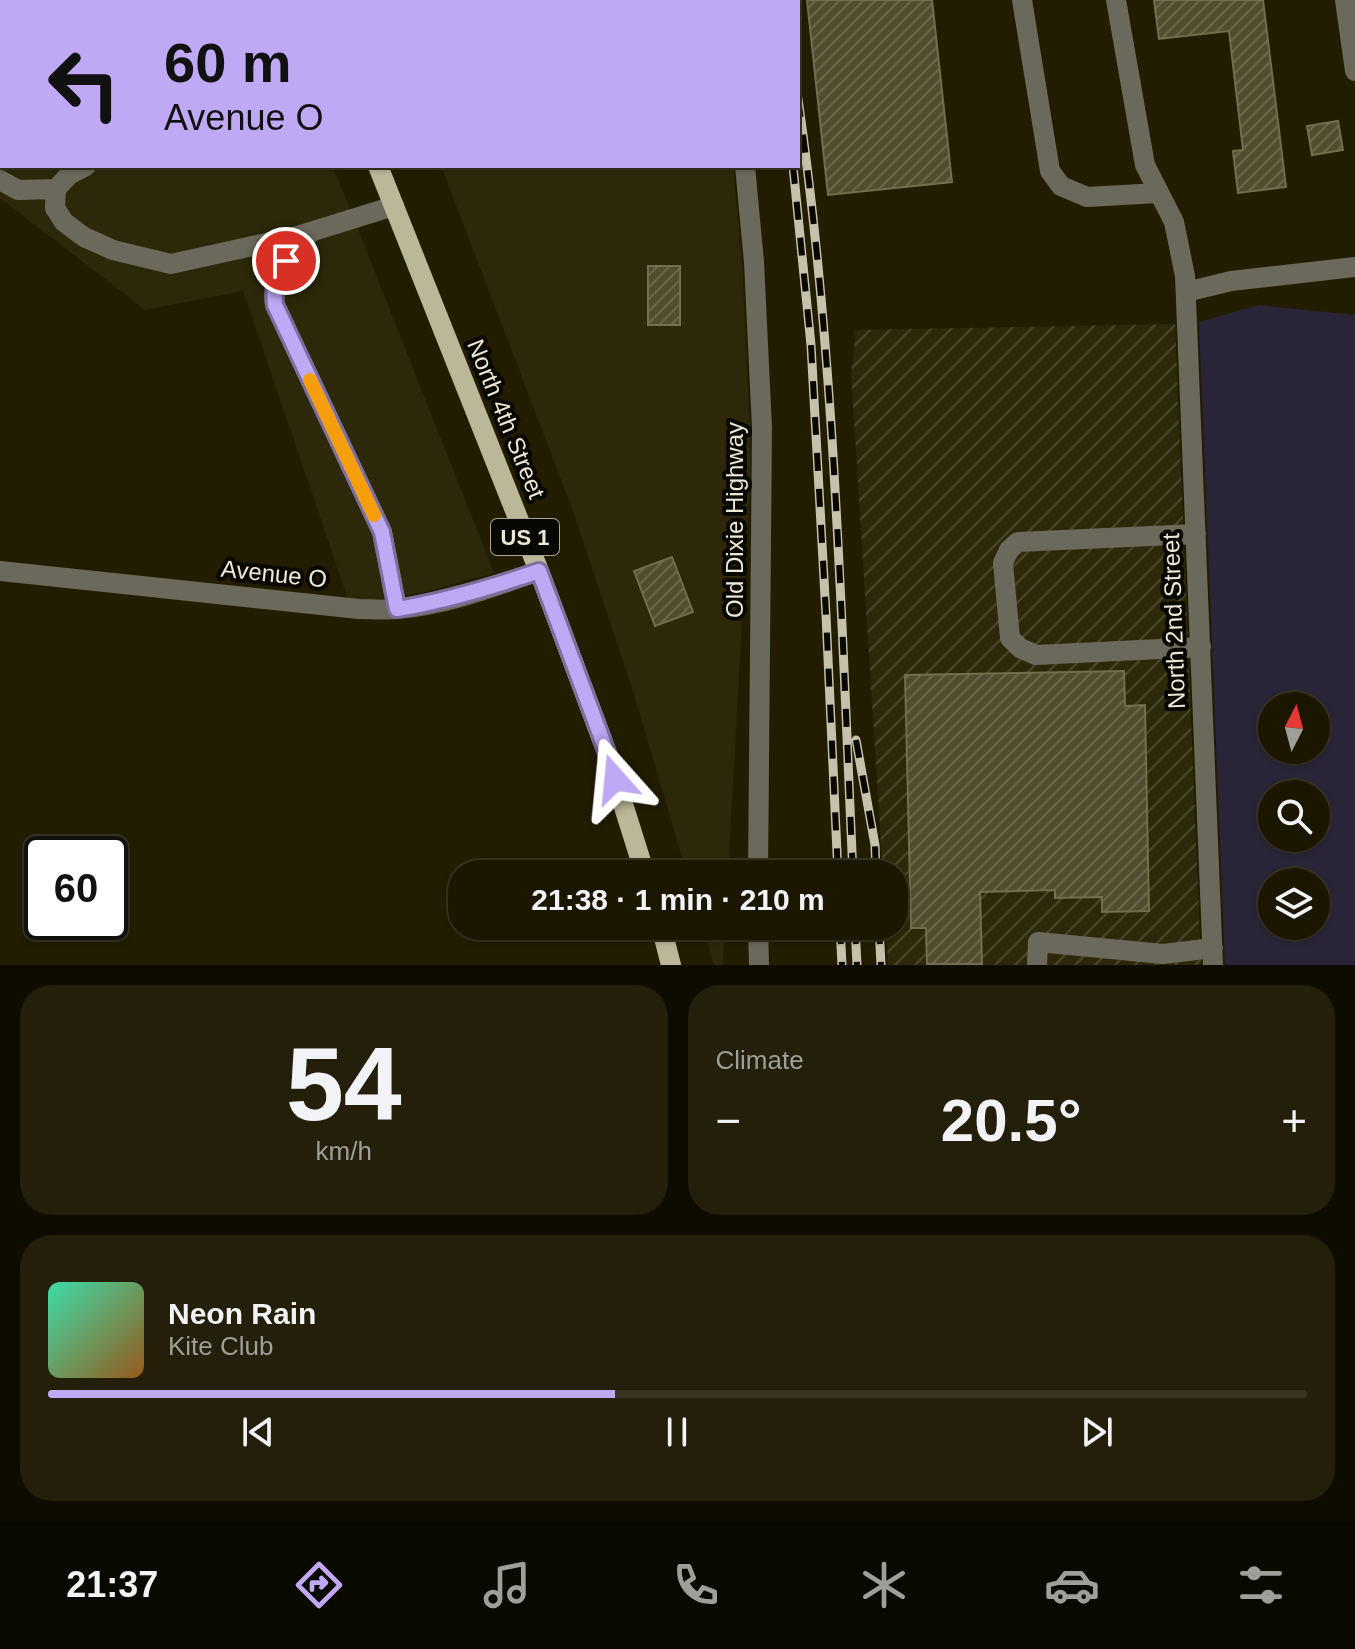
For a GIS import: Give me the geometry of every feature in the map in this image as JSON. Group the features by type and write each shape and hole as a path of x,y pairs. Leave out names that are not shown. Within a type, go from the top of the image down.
{"main road":[{"name":"North 4th Street","path":"379,168 539,571 606,750 641,860"},
{"path":"665,940 671,965"}],"street":[{"path":"1022,0 1050,171 1061,186 1087,197 1158,193"},
{"name":"North 2nd Street","path":"1116,0 1145,165 1174,222 1185,284 1213,957"},
{"path":"1345,0 1355,71"},
{"path":"82,168 69,175 56,189 55,208 64,222 84,237 113,250 171,264 311,232 394,206"},
{"name":"Old Dixie Highway","path":"745,168 754,262 762,428 758,860"},
{"path":"0,180 18,190 56,189"},
{"path":"311,232 278,273 273,288 275,305 382,532 397,609"},
{"path":"1185,284 1355,267"},
{"path":"1196,534 1018,542 1009,550 1003,563 1010,638 1020,648 1036,655 1201,647"},
{"name":"Avenue O","path":"0,571 359,609 397,609 440,602 539,571"},
{"path":"758,940 759,965"},
{"path":"1037,965 1038,942 1213,957"}],"shaded area":[{"path":"0,168 334,168 494,573 420,593 363,601 348,599 243,291 145,310 0,198"},
{"path":"442,168 733,168 742,263 750,480 729,860 683,860 633,691 573,511"},
{"path":"1259,305 1355,315 1355,965 1225,965 1199,322"},
{"path":"1175,324 1201,965 888,965 887,940 908,940 908,860 882,860 851,374 854,330"},
{"path":"707,940 724,940 723,965 714,965"}],"building":[{"path":"807,0 932,0 952,182 828,195"},
{"path":"1154,0 1263,0 1286,187 1238,193 1233,151 1243,150 1229,31 1159,39"},
{"path":"1338,121 1343,150 1312,155 1307,126"},
{"path":"648,266 680,266 680,325 648,325"},
{"path":"672,557 693,612 655,626 634,571"},
{"path":"1124,671 1125,706 1145,705 1149,911 1102,912 1102,897 1055,898 1055,890 980,892 982,964 927,964 926,928 911,928 905,675"}],"railway":[{"path":"800,115 821,292 828,388 852,860"},
{"path":"793,168 811,345 837,860"},
{"path":"856,740 876,860"},
{"path":"841,940 842,965"},
{"path":"856,940 857,965"},
{"path":"880,940 881,965"}],"slow traffic":[{"path":"310,380 374,515"}],"route":[{"path":"286,261 273,288 275,305 382,532 397,609 440,602 539,571 615,779"}]}
